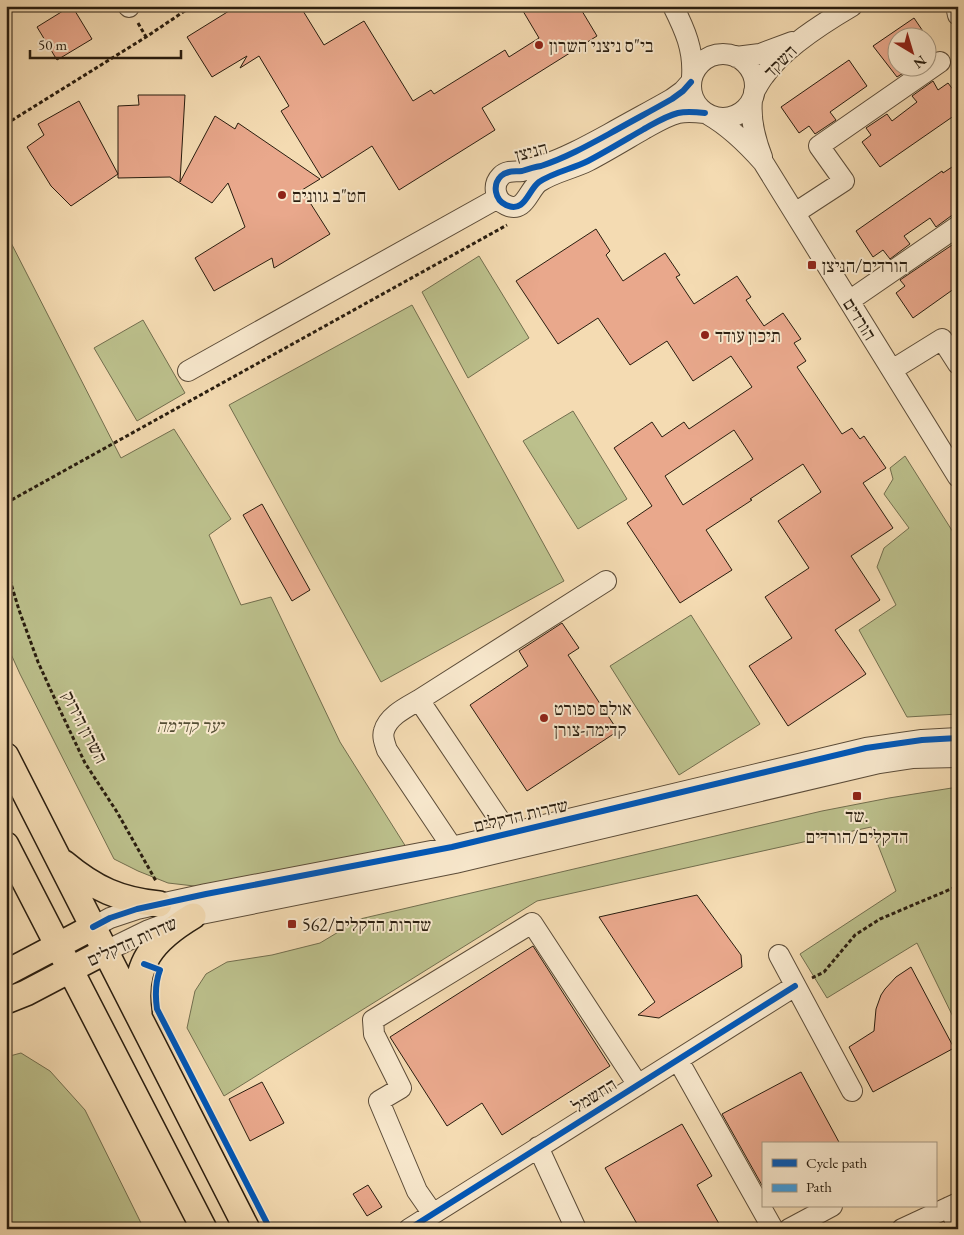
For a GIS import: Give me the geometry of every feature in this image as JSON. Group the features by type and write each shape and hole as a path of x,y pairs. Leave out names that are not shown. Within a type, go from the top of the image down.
{"main road":[{"path":"6,756 247,1229"},
{"path":"6,845 204,1229"},
{"path":"59,859 76,873 109,892 138,902 157,893"},
{"path":"140,1018 137,990 141,970 150,952 170,931 193,916"},
{"name":"שדרות הדקלים","path":"6,973 93,927"},
{"name":"שדרות הדקלים","path":"6,1001 26,993 106,951"}],"street":[{"name":"השקד","path":"753,96 764,75 784,54 852,6"},
{"path":"956,6 958,15"},
{"path":"675,11 702,40 745,62 754,80 753,96 743,111 734,116 719,118 707,114 697,106 692,97 693,63 691,50 688,38 675,11"},
{"name":"השקד","path":"729,55 753,55 768,52 810,34"},
{"path":"691,80 696,68 703,61 712,56 729,55"},
{"path":"795,213 844,181 819,146 940,62"},
{"name":"הניצן","path":"498,198 496,184 500,177 510,172 523,171 548,163 581,149 672,99 691,80"},
{"name":"הורדים","path":"753,96 751,114 763,162"},
{"name":"הניצן","path":"522,204 528,199 534,186 543,180 587,161 665,118 685,112 707,114"},
{"name":"הורדים","path":"707,114 734,133 763,162 958,477"},
{"path":"188,371 498,198 503,204 508,206 514,207 522,204"},
{"path":"849,301 958,226"},
{"path":"892,370 942,339 958,364"},
{"path":"452,847 387,750 383,732 387,723 396,714 606,581"},
{"path":"419,700 508,834"},
{"name":"שדרות הדקלים","path":"93,927 123,913 137,909 157,893 452,847 866,748 940,738 958,738"},
{"name":"שדרות הדקלים","path":"106,951 171,921 455,863 879,764 912,758 958,757"},
{"path":"433,1214 417,1191 379,1101 401,1088 374,1034 373,1020 532,923 638,1085"},
{"path":"779,955 852,1091"},
{"name":"החשמל","path":"409,1229 795,986"},
{"path":"678,1060 773,1229"},
{"path":"538,1147 576,1229"},
{"path":"902,1229 954,1205 958,1227"},
{"path":"789,1229 828,1208"}],"path":[{"path":"6,124 146,37 192,6"},
{"path":"6,504 509,224 522,204"},
{"path":"795,986 824,972 855,935 880,919 958,886"}],"green space":[{"name":"יער קדימה","path":"6,233 121,458 174,429 231,519 209,535 241,605 271,597 340,742 406,847 203,887 168,883 114,859 6,643"},
{"path":"479,256 529,338 468,378 422,292"},
{"path":"412,305 564,581 381,682 229,405"},
{"path":"143,320 185,393 137,421 94,348"},
{"path":"573,411 627,499 578,529 523,441"},
{"path":"905,456 958,540 958,714 907,717 859,630 896,605 877,567 884,548 909,528 884,494 893,479 890,468"},
{"path":"691,615 760,724 679,775 610,666"},
{"path":"958,787 958,1027 917,943 827,998 800,954 896,891 871,827 537,901 224,1096 187,1028 195,991 206,974 227,962 272,955 320,943 360,919 822,811"},
{"path":"21,1053 50,1071 85,1110 144,1229 6,1229 6,1057"}],"building":[{"path":"71,6 92,39 57,60 37,27"},
{"path":"237,6 300,6 324,45 364,21 413,101 431,90 434,94 505,50 509,57 539,38 520,6 579,6 597,36 482,108 495,130 399,190 372,146 322,178 281,111 289,106 259,56 240,68 247,56 212,77 187,37"},
{"path":"914,18 921,28 899,28"},
{"path":"886,37 886,63 873,46"},
{"path":"849,60 867,86 830,112 836,120 815,134 809,126 799,133 781,107"},
{"path":"933,81 938,90 948,83 958,96 958,113 880,167 862,142 871,135 866,128 887,114 892,121 917,102 912,96"},
{"name":"חט\"ב גוונים","path":"138,95 185,95 180,182 215,116 235,129 238,123 320,179 302,190 330,234 274,268 272,258 214,291 195,258 245,227 228,183 212,203 170,177 118,178 118,106 139,105"},
{"path":"79,101 118,174 71,206 51,186 27,147 44,135 38,124"},
{"path":"958,163 958,214 951,216 936,227 930,218 904,236 910,244 890,259 883,250 873,257 856,231 942,171 943,173"},
{"path":"596,229 610,251 606,255 623,281 665,253 680,275 676,277 694,304 737,276 751,297 746,300 764,326 783,313 801,339 794,343 806,361 797,367 842,434 852,428 860,439 864,436 886,468 863,483 893,528 851,556 880,600 835,630 866,674 788,726 749,666 792,638 765,597 809,568 778,521 821,492 803,464 706,530 732,570 680,603 627,523 652,506 614,448 652,422 662,437 684,422 689,429 752,387 731,356 693,381 667,341 630,365 598,318 558,344 516,281","holes":["734,430 753,459 683,505 665,476"]},
{"path":"958,241 958,286 913,318 896,293 905,286 900,280"},
{"path":"262,504 310,590 292,601 243,515"},
{"name":"אולם ספורט קדימה-צורן","path":"562,623 579,648 568,655 618,731 527,791 470,705 528,666 519,651"},
{"path":"697,895 741,955 742,967 659,1018 638,1015 655,1002 599,917"},
{"path":"533,946 610,1066 502,1135 482,1103 447,1126 390,1037"},
{"path":"911,967 954,1048 873,1092 849,1047 874,1031 876,1009 881,995 896,977"},
{"path":"801,1072 839,1142 762,1142 762,1185 722,1114"},
{"path":"262,1082 284,1123 250,1141 229,1099"},
{"path":"682,1124 712,1176 697,1185 722,1229 640,1229 605,1168"},
{"path":"368,1185 382,1207 367,1216 353,1194"}],"cycle path":[{"path":"691,82 672,99 576,152 541,166 503,174 496,184 497,196 506,205 518,206 526,200 539,182 588,161 661,120 681,112 705,113"},
{"path":"93,927 110,918 137,909 452,847 866,748 922,740 958,738"},
{"path":"144,964 160,970 156,989 157,1009 270,1229"},
{"path":"409,1229 795,986"}],"place":[{"name":"בי\"ס ניצני השרון","path":"539,45"},
{"name":"חט\"ב גוונים","path":"282,195"},
{"name":"הורדים/הניצן","path":"812,265"},
{"name":"תיכון עודד","path":"705,335"},
{"name":"אולם ספורט קדימה-צורן","path":"544,718"},
{"name":"שד. הדקלים/הורדים","path":"857,796"},
{"name":"שדרות הדקלים/562","path":"292,924"}]}
